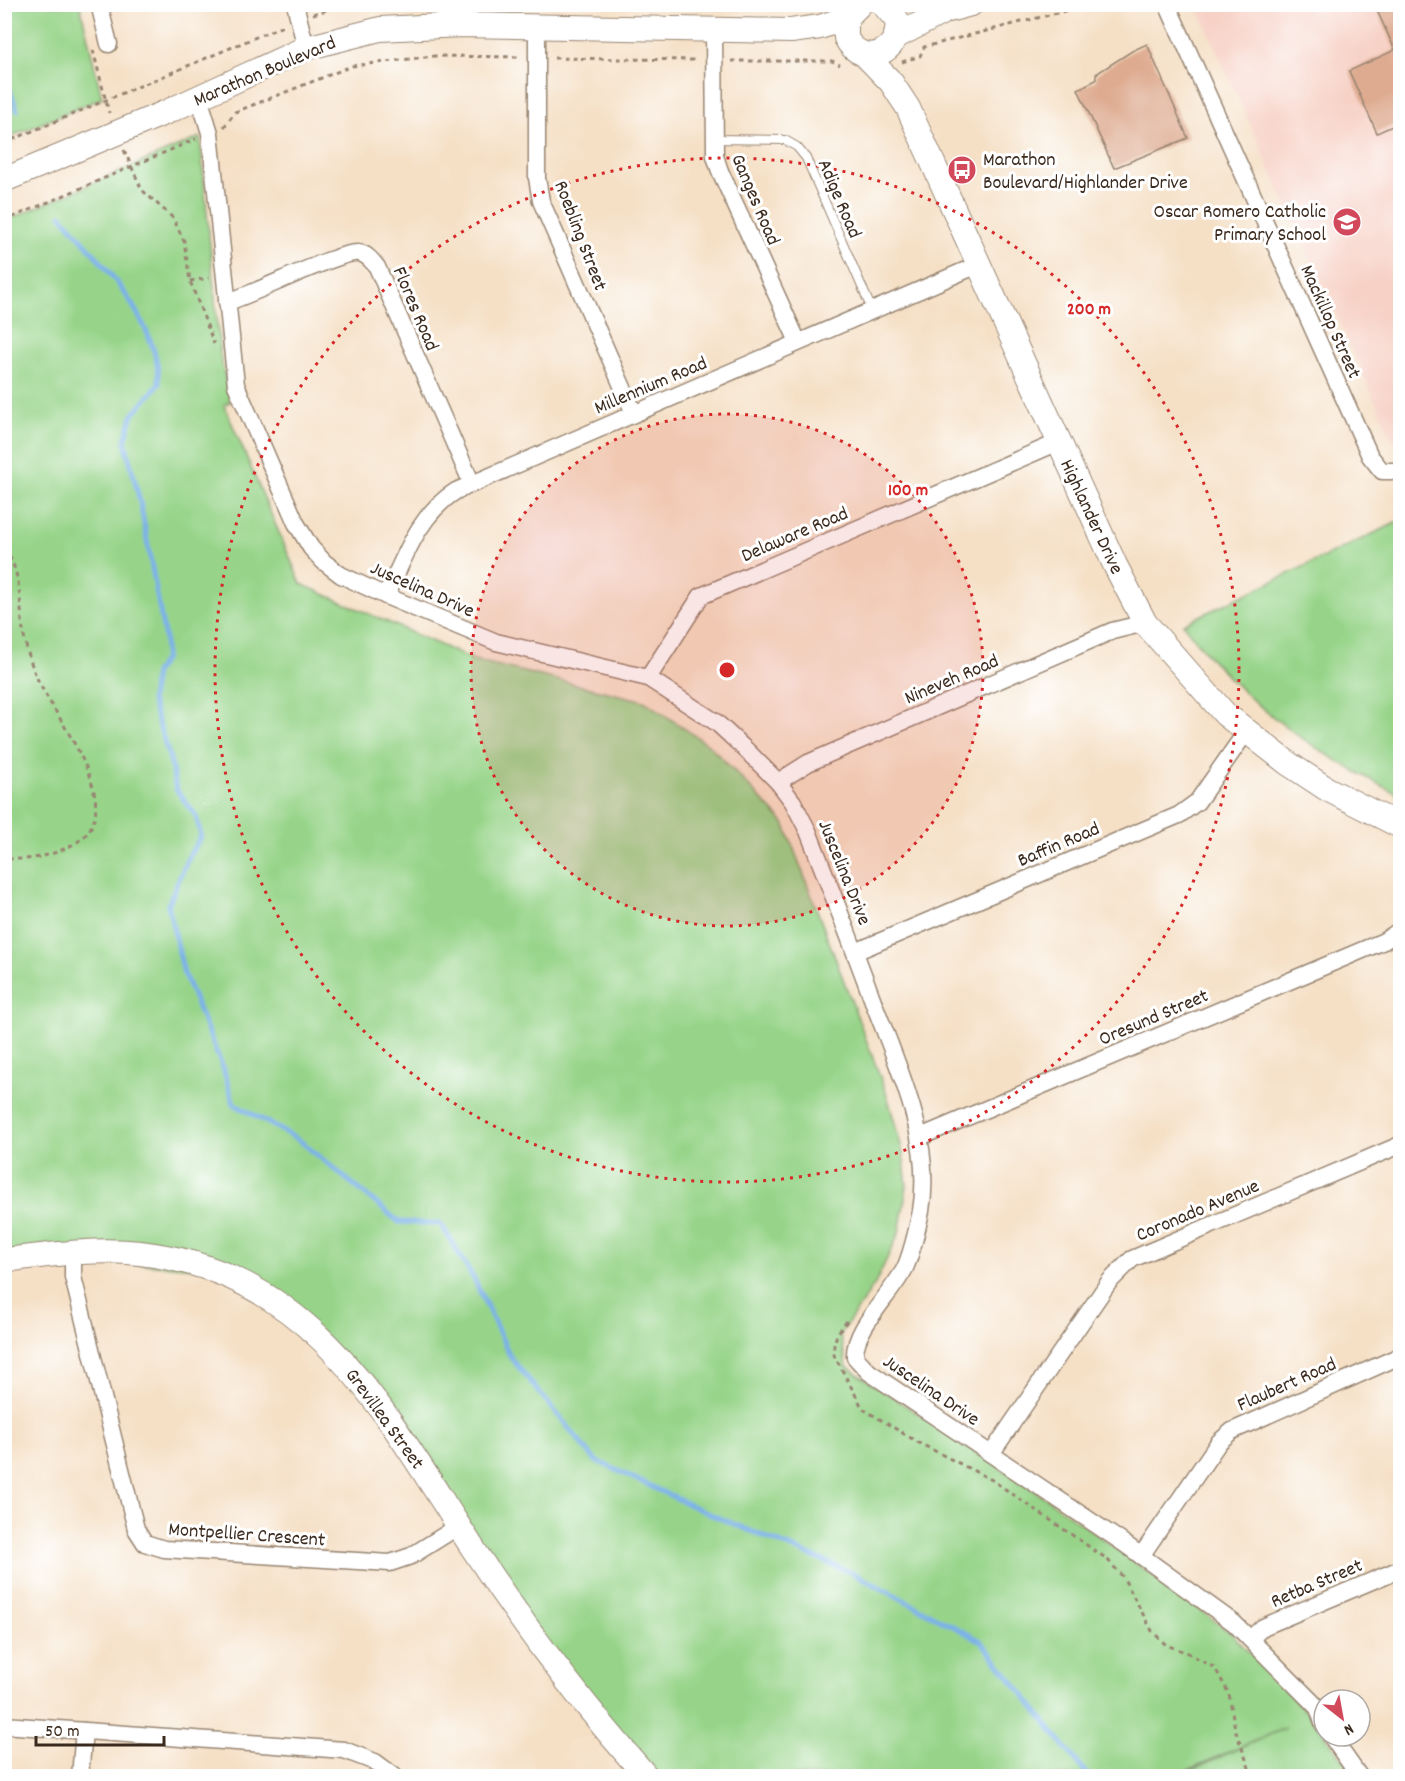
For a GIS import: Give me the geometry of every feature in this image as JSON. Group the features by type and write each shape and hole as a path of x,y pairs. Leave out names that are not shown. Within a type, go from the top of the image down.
{"street":[{"path":"99,4 109,44"},
{"path":"851,10 844,32 857,50 882,54 896,39 945,11 971,4"},
{"name":"Mackillop Street","path":"1167,4 1370,456 1382,471 1401,471"},
{"path":"886,6 945,11"},
{"name":"Highlander Drive","path":"886,6 897,20 896,39 908,108"},
{"name":"Marathon Boulevard","path":"4,180 199,98 306,48 380,28 434,25 791,31 812,28 851,10"},
{"path":"296,12 306,48"},
{"name":"Roebling Street","path":"537,27 537,178 541,201 634,413"},
{"name":"Ganges Road","path":"714,29 713,139 720,171 798,342"},
{"name":"Marathon Boulevard","path":"791,31 857,50"},
{"name":"Highlander Drive","path":"857,50 891,82 908,108 1114,565 1145,623 1201,690 1246,732 1327,789 1401,826"},
{"name":"Juscelina Drive","path":"199,98 210,134 236,385 296,523 324,562 341,575 386,596 496,642 648,678 717,723 778,782 793,802 808,831 855,952 899,1069 920,1137 921,1208 914,1244 891,1293 859,1333 855,1357 869,1372 1141,1556 1234,1623 1312,1702"},
{"name":"Flores Road","path":"227,302 245,297 339,256 357,252 369,257 377,267 472,484"},
{"name":"Millennium Road","path":"386,596 420,525 431,510 456,490 980,264"},
{"name":"Delaware Road","path":"648,678 701,596 1059,442"},
{"name":"Nineveh Road","path":"778,782 808,763 1101,636 1145,623"},
{"name":"Baffin Road","path":"855,952 1179,814 1197,801 1246,732"},
{"name":"Oresund Street","path":"920,1137 1373,945 1401,930"},
{"name":"Coronado Avenue","path":"991,1454 1109,1282 1132,1259 1401,1145"},
{"name":"Grevillea Street","path":"4,1260 73,1252 140,1253 201,1266 253,1288 291,1312 344,1359 367,1388 401,1433 514,1610 564,1678 646,1776"},
{"name":"Montpellier Crescent","path":"73,1252 73,1277 136,1529 144,1543 164,1549 390,1563 411,1556 459,1526"},
{"name":"Flaubert Road","path":"1141,1556 1220,1442 1232,1431 1401,1356"},
{"name":"Retba Street","path":"1250,1639 1263,1627 1401,1569"},
{"path":"4,1725 344,1750 375,1762 394,1776"},
{"path":"80,1776 84,1731"},
{"path":"1339,1748 1359,1776"}],"lane":[{"name":"Adige Road","path":"713,139 785,140 797,147 806,158 872,310"}],"path":[{"path":"4,143 296,12 348,4"},
{"path":"104,100 142,190 173,218 184,241 190,281 218,352"},
{"path":"4,549 12,560 16,575 24,638 36,676 85,765 92,786 96,817 95,824 85,838 53,855 37,859 4,858"},
{"path":"852,1315 837,1334 834,1355 863,1409 919,1443 992,1480 1107,1559 1123,1577 1152,1631 1166,1646 1188,1653 1215,1668 1229,1694 1235,1729 1252,1776"}],"shaded area":[{"name":"Oscar Romero Catholic Primary School","path":"1196,5 1400,5 1400,443 1392,439"}],"green space":[{"path":"5,4 80,5 102,98 5,139"},
{"path":"200,137 220,354 230,402 224,405 301,584 474,660 644,701 710,746 784,823 887,1095 903,1153 907,1186 899,1233 875,1284 840,1335 847,1367 1050,1501 1231,1633 1312,1718 1312,1748 1335,1748 1356,1776 1177,1776 1285,1728 1173,1776 650,1776 545,1650 398,1419 226,1270 5,1254 5,221"},
{"path":"1400,521 1400,795 1338,762 1281,723 1229,678 1183,624"}],"building":[{"path":"1374,4 1401,4 1401,122 1377,133 1349,71 1395,50"},
{"path":"1147,44 1188,138 1114,168 1078,89 1096,80 1096,74"}],"waterway":[{"path":"4,74 17,110"},
{"path":"61,215 125,293 149,337 156,361 159,384 132,416 125,441 140,502 165,639 165,658 155,673 151,700 170,759 176,789 196,816 201,836 188,858 168,905 184,974 223,1068 234,1104 299,1140 399,1222 441,1224 474,1279 511,1358 595,1460 705,1512 857,1575 981,1641 1088,1776"}],"place":[{"name":"Marathon Boulevard/Highlander Drive","path":"962,170"},
{"name":"Oscar Romero Catholic Primary School","path":"1347,222"}]}
